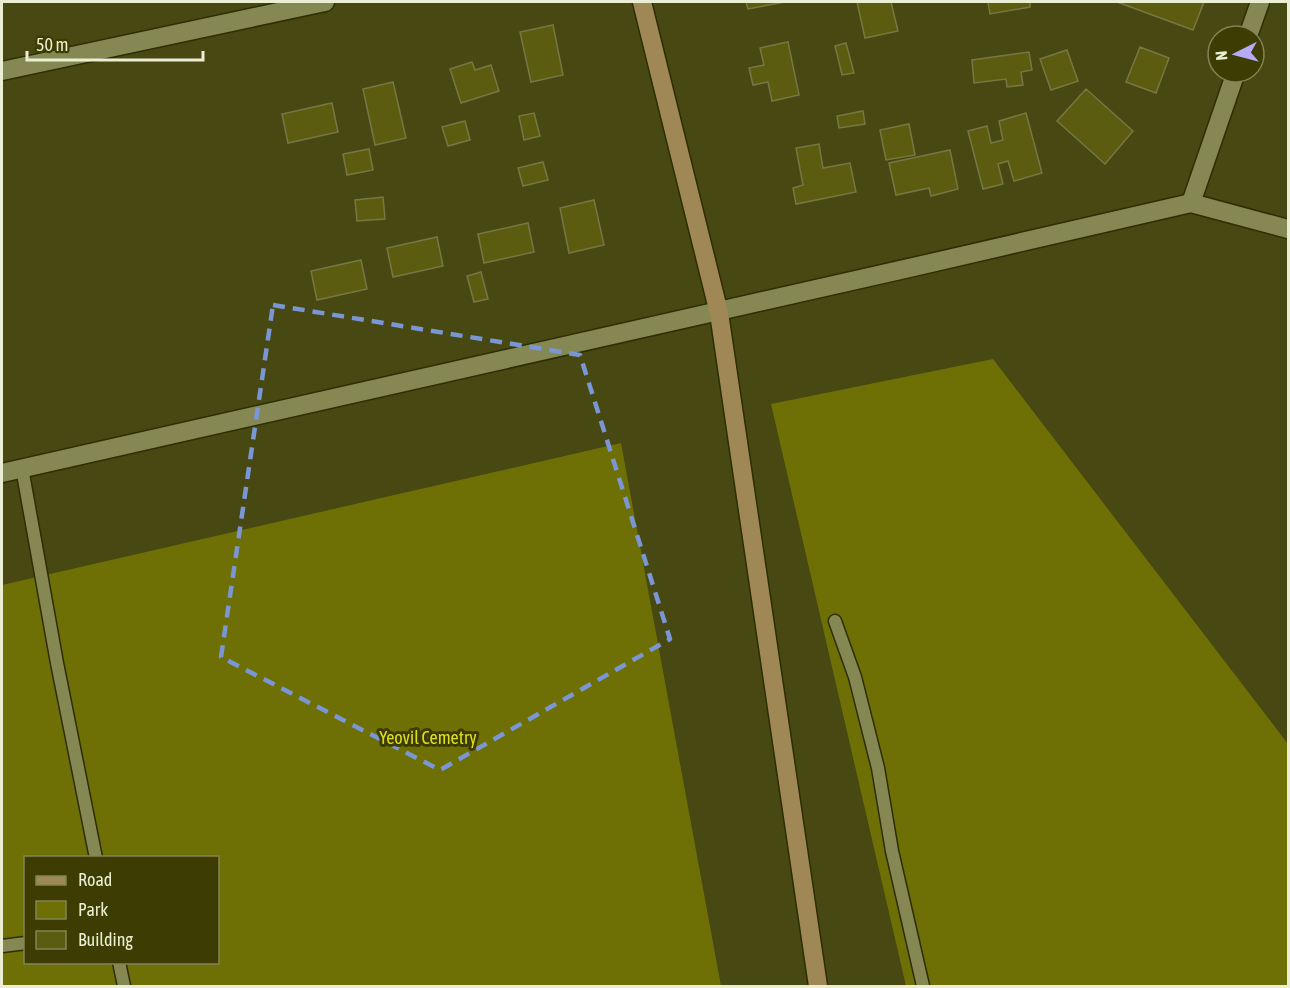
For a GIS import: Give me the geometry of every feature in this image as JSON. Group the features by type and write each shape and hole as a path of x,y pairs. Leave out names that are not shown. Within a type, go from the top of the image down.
{"street":[{"path":"2,71 325,2"},
{"path":"642,2 718,313 818,987"},
{"path":"1252,24 1260,2"},
{"path":"1191,203 1232,84"},
{"path":"2,473 718,313 1191,203 1288,229"}],"lane":[{"path":"22,468 57,663 96,856"},
{"path":"835,621 855,677 878,768 892,851 923,987"},
{"path":"2,946 24,943"},
{"path":"119,964 124,987"}],"highlighted area":[{"path":"273,305 580,355 670,639 440,770 221,657"}],"green space":[{"path":"993,359 1288,744 1288,986 906,986 771,404"},
{"name":"Yeovil Cemetry","path":"621,443 721,986 2,986 2,585"}],"building":[{"path":"746,2 785,2 748,9"},
{"path":"857,2 891,2 898,31 865,38"},
{"path":"988,2 1030,2 1030,7 990,14"},
{"path":"1117,2 1204,2 1193,30"},
{"path":"553,25 563,75 531,82 520,32"},
{"path":"788,42 799,95 772,101 768,82 753,85 749,68 764,65 760,48"},
{"path":"846,43 854,73 842,75 835,46"},
{"path":"1140,47 1169,58 1156,93 1126,82"},
{"path":"1067,50 1078,81 1051,90 1040,59"},
{"path":"1029,52 1032,70 1021,72 1023,85 1007,87 1006,79 974,83 972,60"},
{"path":"472,62 475,70 491,65 499,91 461,103 450,69"},
{"path":"393,82 406,138 375,145 363,89"},
{"path":"1086,89 1133,131 1105,164 1057,121"},
{"path":"332,103 338,132 288,143 282,114"},
{"path":"863,111 865,124 839,128 837,116"},
{"path":"534,113 540,136 524,140 519,116"},
{"path":"1026,113 1042,173 1014,181 1008,161 998,164 1003,184 983,189 968,131 987,126 991,143 1003,140 999,121"},
{"path":"465,121 470,140 448,146 442,127"},
{"path":"909,124 915,155 886,160 880,130"},
{"path":"819,144 823,168 850,163 856,192 796,204 793,188 803,185 796,148"},
{"path":"369,149 373,170 347,175 343,154"},
{"path":"950,150 958,189 931,196 929,188 896,195 889,163"},
{"path":"543,162 548,180 523,186 518,168"},
{"path":"383,197 385,219 357,221 355,200"},
{"path":"594,200 604,245 569,253 560,208"},
{"path":"528,223 534,252 484,263 478,234"},
{"path":"437,237 443,266 393,277 387,248"},
{"path":"361,260 367,289 317,300 311,271"},
{"path":"481,272 488,299 474,302 467,276"}]}
